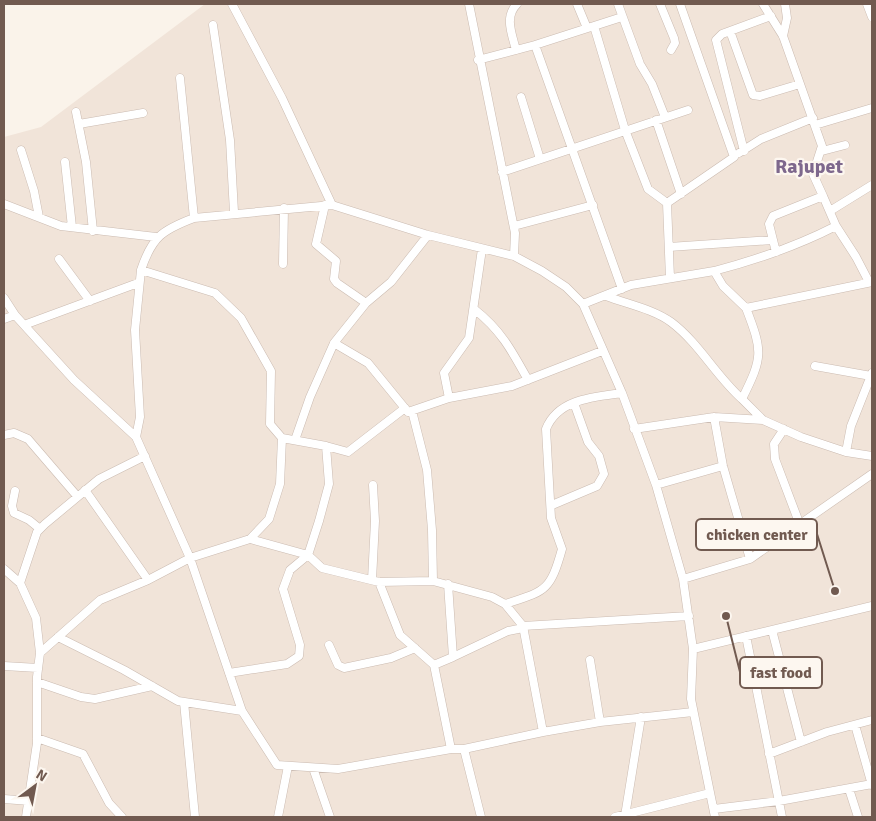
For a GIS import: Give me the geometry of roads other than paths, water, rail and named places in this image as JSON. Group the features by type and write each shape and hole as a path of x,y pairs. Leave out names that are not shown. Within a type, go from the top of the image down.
{"street":[{"path":"232,4 282,98 328,205 316,244 336,261 334,279 337,283 366,303"},
{"path":"469,4 478,60 514,226 514,256"},
{"path":"516,50 509,23 510,15 517,4"},
{"path":"577,4 590,27 625,130 648,189 668,203"},
{"path":"618,4 640,64 652,84 665,117"},
{"path":"660,4 674,38 675,43 671,50"},
{"path":"680,4 734,157"},
{"path":"746,308 871,282 836,226 813,174 816,162 822,151 814,122 783,36 763,4"},
{"path":"783,36 786,18 785,4"},
{"path":"867,4 872,17"},
{"path":"744,151 716,45 718,36 771,16"},
{"path":"478,60 535,45 622,17"},
{"path":"213,25 230,140 234,212"},
{"path":"730,31 753,95 760,96 800,84"},
{"path":"535,45 622,289"},
{"path":"180,78 194,218"},
{"path":"521,97 540,159"},
{"path":"668,203 761,139 814,122 872,108"},
{"path":"502,172 688,110"},
{"path":"76,112 86,162 94,231"},
{"path":"79,124 143,113"},
{"path":"656,120 681,194"},
{"path":"822,151 845,145"},
{"path":"21,150 34,191 39,217"},
{"path":"66,162 72,228"},
{"path":"830,211 872,185"},
{"path":"776,252 769,224 774,216 823,196"},
{"path":"668,203 670,278"},
{"path":"4,204 72,228 156,237"},
{"path":"136,437 140,417 135,330 138,283 147,251 156,237 173,226 194,218 234,212 328,205 428,236 514,256 566,287 583,304 622,393 656,485 683,579 693,649 690,700 714,813 872,785 855,725"},
{"path":"514,226 593,205"},
{"path":"283,264 284,208"},
{"path":"583,304 622,289 670,278 714,271 776,252 809,240 836,226"},
{"path":"295,440 310,397 334,343 366,303 391,282 428,236"},
{"path":"669,247 773,240"},
{"path":"449,398 444,373 469,338 482,249"},
{"path":"59,259 90,300"},
{"path":"141,270 215,293 241,318 271,371 270,424 282,438 348,452 409,410 449,398 512,386 602,351"},
{"path":"714,271 723,286 746,308 759,342 759,353 754,375 742,399"},
{"path":"24,325 138,283"},
{"path":"606,296 669,321 685,334 729,388 763,420"},
{"path":"4,298 15,315 74,380 136,437 190,558 242,712 277,765 338,769 451,749 464,749 600,722 693,712"},
{"path":"474,309 496,326 528,380"},
{"path":"4,319 15,315"},
{"path":"334,343 368,363 409,410 427,470 432,530 433,581"},
{"path":"816,366 872,374 851,426 846,452"},
{"path":"505,604 540,593 550,581 562,549 551,518 552,505 546,429 551,418 558,410 574,403 622,393"},
{"path":"552,505 597,486 604,474 599,456 588,442 574,403"},
{"path":"634,429 714,417 763,420 846,452 872,456"},
{"path":"714,417 723,466 750,558"},
{"path":"784,429 774,444 775,459 800,525"},
{"path":"4,435 14,433 28,439 77,496"},
{"path":"40,653 100,600 148,580 190,558 250,539 269,519 280,484 282,438"},
{"path":"229,672 287,664 299,656 300,645 283,589 290,570 308,555 329,484 326,446"},
{"path":"20,583 40,529 85,490 117,468 145,456"},
{"path":"656,485 723,466"},
{"path":"683,579 750,558 872,474"},
{"path":"373,485 375,581 400,635 434,665 451,749"},
{"path":"85,490 148,580"},
{"path":"15,491 12,506 14,513 29,520 40,529"},
{"path":"250,539 308,555 322,568 375,581 433,581 492,597 505,604 523,627 543,732"},
{"path":"4,569 20,583 36,618 40,653 37,682 38,738 30,801 26,817"},
{"path":"448,584 453,657"},
{"path":"693,649 872,606"},
{"path":"434,665 508,631 523,627 688,616"},
{"path":"772,630 801,742"},
{"path":"746,636 782,817"},
{"path":"58,637 178,701 242,712"},
{"path":"329,645 338,665 344,668 391,658 415,648"},
{"path":"590,660 600,722"},
{"path":"4,666 38,668"},
{"path":"37,682 81,698 94,699 152,686"},
{"path":"184,702 196,817"},
{"path":"630,816 641,717"},
{"path":"769,754 872,720"},
{"path":"38,738 83,754 109,803 122,817"},
{"path":"464,749 481,817"},
{"path":"278,817 288,766"},
{"path":"312,768 330,817"},
{"path":"849,790 858,817"},
{"path":"615,817 630,816 710,793"},
{"path":"4,799 30,801"}],"place":[{"name":"chicken center","path":"835,591"},
{"name":"fast food","path":"726,616"}],"district":[{"name":"Rajupet","path":"809,166"}]}
